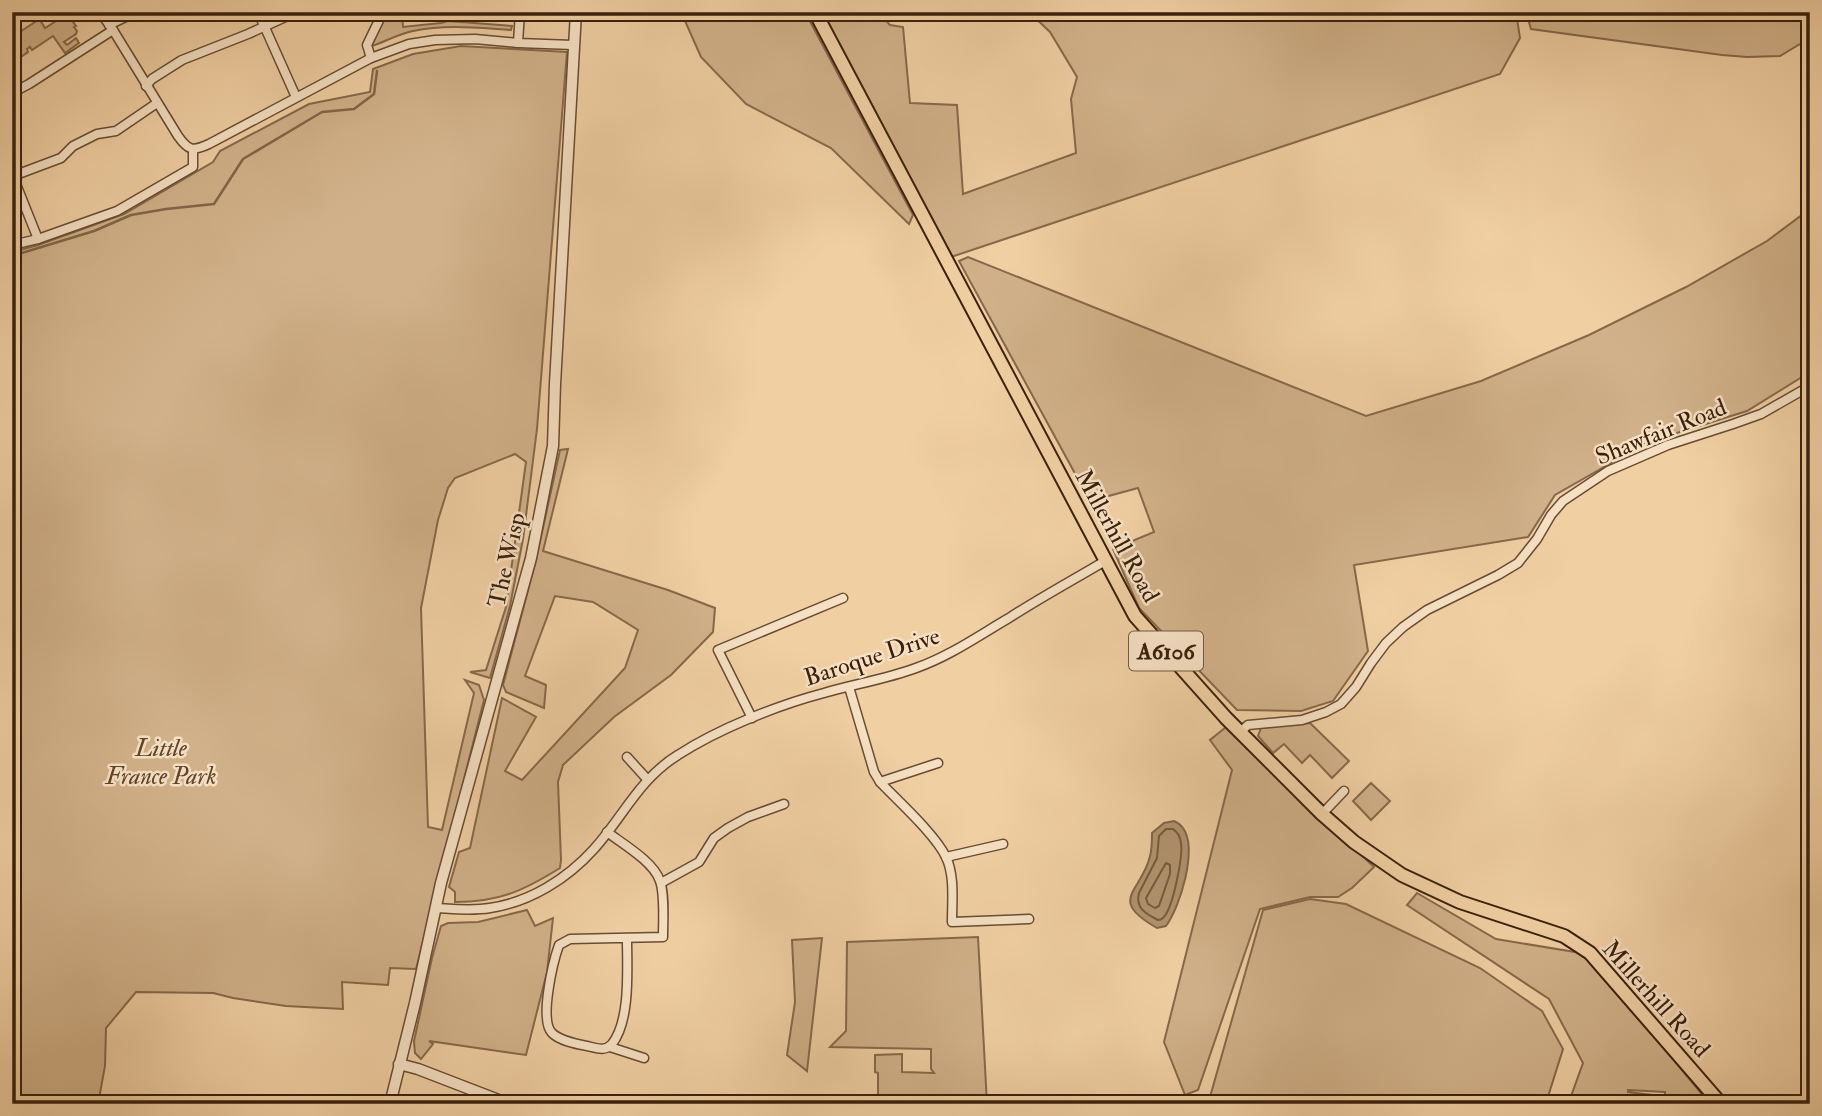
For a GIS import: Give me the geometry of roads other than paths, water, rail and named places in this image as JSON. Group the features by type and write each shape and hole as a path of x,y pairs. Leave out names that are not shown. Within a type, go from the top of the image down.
{"main road":[{"name":"Millerhill Road","path":"815,12 1135,616 1240,732 1354,842 1402,875 1460,902 1563,936 1590,953 1721,1104"}],"street":[{"path":"12,16 17,12"},
{"path":"100,12 184,145 193,149 209,144 356,65 409,44 475,39 573,45"},
{"path":"12,93 136,12"},
{"path":"258,12 296,97"},
{"path":"146,86 152,79 182,60 294,13 305,12"},
{"path":"518,43 520,12"},
{"name":"The Wisp","path":"390,1104 445,869 531,558 553,446 576,12"},
{"path":"371,58 367,45 380,13"},
{"path":"38,239 13,175 61,158 73,146 97,134 116,131 157,103"},
{"path":"12,245 38,239 117,211 193,167 193,149"},
{"name":"Shawfair Road","path":"1240,732 1248,725 1302,719 1341,704 1386,643 1403,627 1426,610 1518,563 1537,539 1550,515 1563,501 1608,471 1668,445 1761,414 1810,386"},
{"name":"Baroque Drive","path":"437,908 488,908 514,903 534,894 562,878 594,849 648,779 677,755 726,729 801,700 881,679 953,652 1105,561"},
{"path":"752,719 718,650 843,598"},
{"path":"849,687 874,772 880,782 935,840 946,857 951,876 952,922 1029,919"},
{"path":"627,757 648,779"},
{"path":"880,782 938,763"},
{"path":"1322,814 1344,791"},
{"path":"661,883 699,862 714,838 728,828 748,817 784,804"},
{"path":"607,832 657,873 661,883 663,937 570,939 559,945 545,1017 547,1027 554,1035 565,1040 602,1049 610,1047 644,1058"},
{"path":"946,857 1003,844"},
{"path":"610,1047 619,1028 628,996 626,938"},
{"path":"399,1064 509,1104"}],"water":[{"path":"1174,821 1182,827 1187,837 1188,863 1177,906 1166,926 1157,928 1133,910 1131,895 1146,868 1152,833 1164,823"}],"waterway":[{"path":"12,256 94,231 131,215 214,204 243,159 322,112 354,109 374,94 377,71"}],"park label":[{"name":"Little France Park","path":"161,762"}]}
